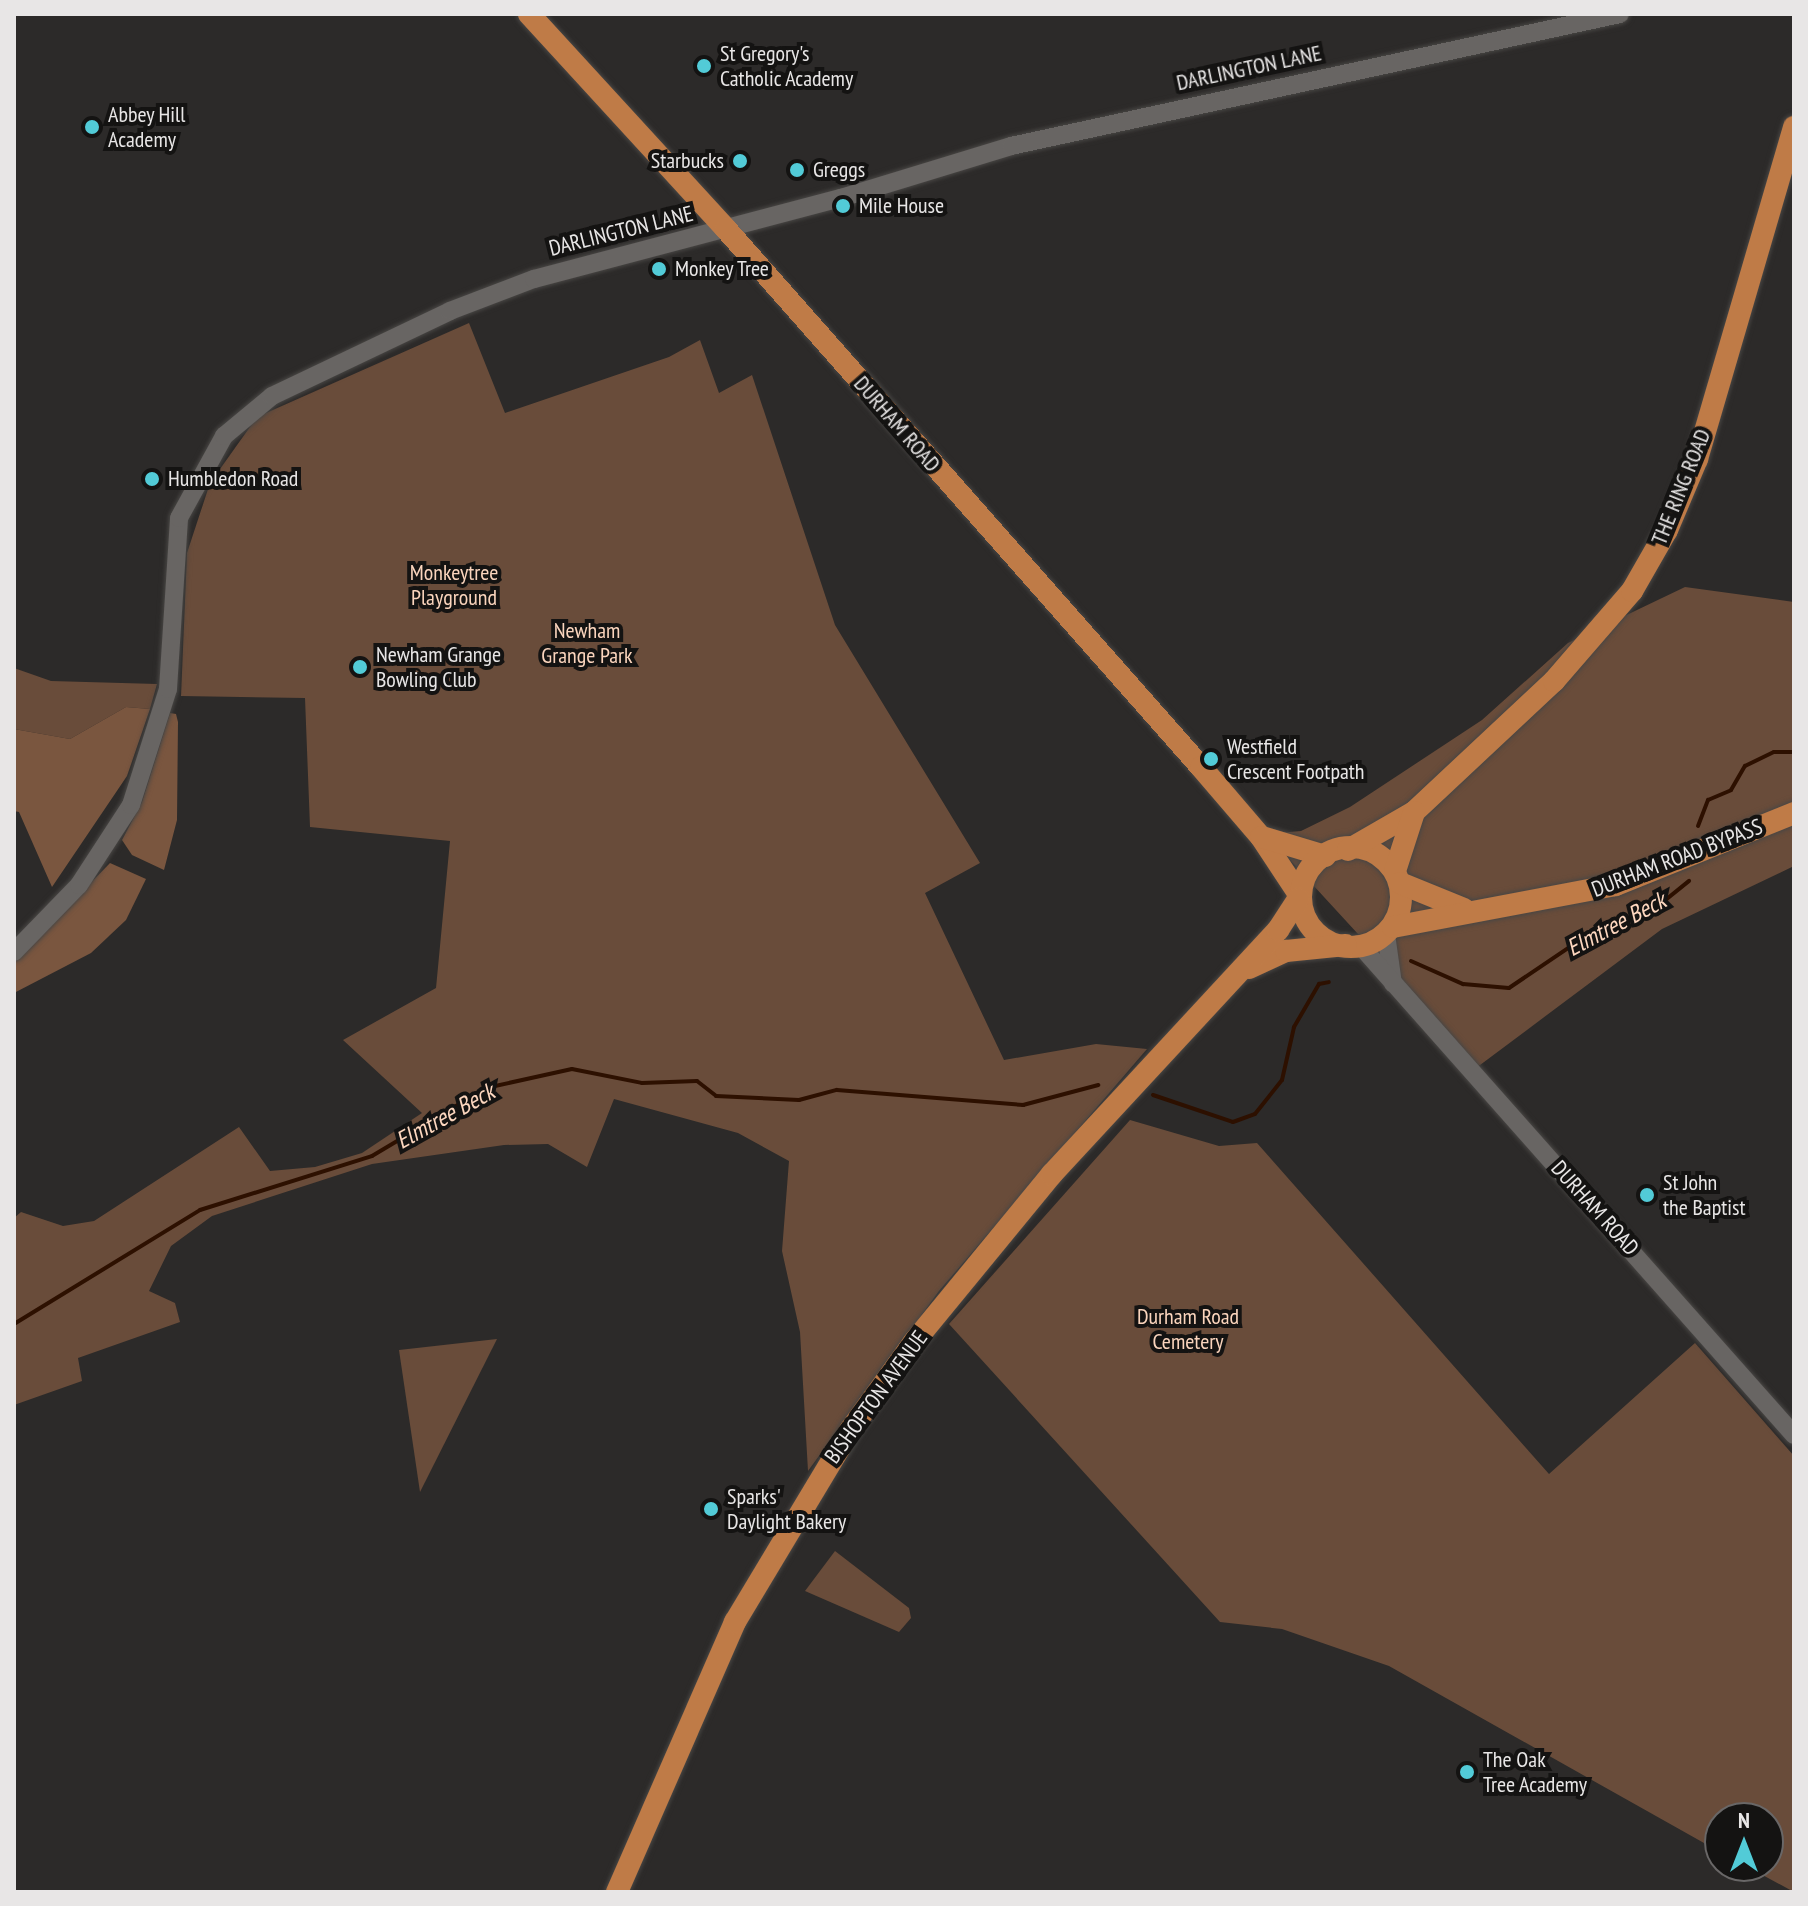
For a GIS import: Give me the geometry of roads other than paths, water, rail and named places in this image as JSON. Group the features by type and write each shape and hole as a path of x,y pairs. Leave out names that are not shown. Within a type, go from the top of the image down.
{"main road":[{"name":"DURHAM ROAD","path":"529,14 726,229 1261,837 1298,896 1306,923 1317,933 1355,944"},
{"name":"THE RING ROAD","path":"1348,850 1414,812 1584,651 1632,591 1667,530 1697,459 1794,127"},
{"name":"THE RING ROAD","path":"1397,877 1414,812"},
{"name":"DURHAM ROAD BYPASS","path":"1390,931 1465,910 1532,905 1616,885 1794,813"},
{"path":"1261,837 1325,856"},
{"path":"1298,896 1303,875 1325,856 1348,850 1366,852 1397,877 1401,909 1390,931 1355,944"},
{"name":"DURHAM ROAD BYPASS","path":"1397,877 1465,910"},
{"name":"BISHOPTON AVENUE","path":"617,1892 735,1622 851,1429 914,1342 1052,1174 1240,972 1298,896"},
{"name":"BISHOPTON AVENUE","path":"1240,972 1286,951 1355,944"}],"street":[{"name":"DARLINGTON LANE","path":"14,952 79,885 131,805 168,689 179,518 224,436 272,396 491,293 1011,146 1620,14"},
{"path":"1390,931 1393,984"},
{"name":"DURHAM ROAD","path":"1355,944 1518,1118 1794,1435"}],"waterway":[{"name":"Elmtree Beck","path":"1698,826 1708,800 1731,790 1745,766 1774,752 1794,752"},
{"name":"Elmtree Beck","path":"1411,961 1463,984 1509,988 1580,940 1658,906 1689,881"},
{"name":"Elmtree Beck","path":"1153,1095 1233,1122 1255,1114 1282,1080 1294,1027 1319,984 1329,982"},
{"name":"Elmtree Beck","path":"14,1324 200,1210 372,1156 486,1088 572,1069 642,1083 697,1081 716,1096 799,1100 837,1090 1023,1105 1098,1085"}],"place":[{"name":"St Gregory's Catholic Academy","path":"704,66"},
{"name":"Abbey Hill Academy","path":"92,127"},
{"name":"Starbucks","path":"740,161"},
{"name":"Greggs","path":"797,170"},
{"name":"Mile House","path":"843,206"},
{"name":"Monkey Tree","path":"659,269"},
{"name":"Humbledon Road","path":"152,479"},
{"name":"Newham Grange Bowling Club","path":"360,667"},
{"name":"Westfield Crescent Footpath","path":"1211,759"},
{"name":"St John the Baptist","path":"1647,1195"},
{"name":"Sparks' Daylight Bakery","path":"711,1509"},
{"name":"The Oak Tree Academy","path":"1467,1772"}],"park label":[{"name":"Monkeytree Playground","path":"454,584"},
{"name":"Newham Grange Park","path":"587,642"},
{"name":"Durham Road Cemetery","path":"1188,1328"}]}
